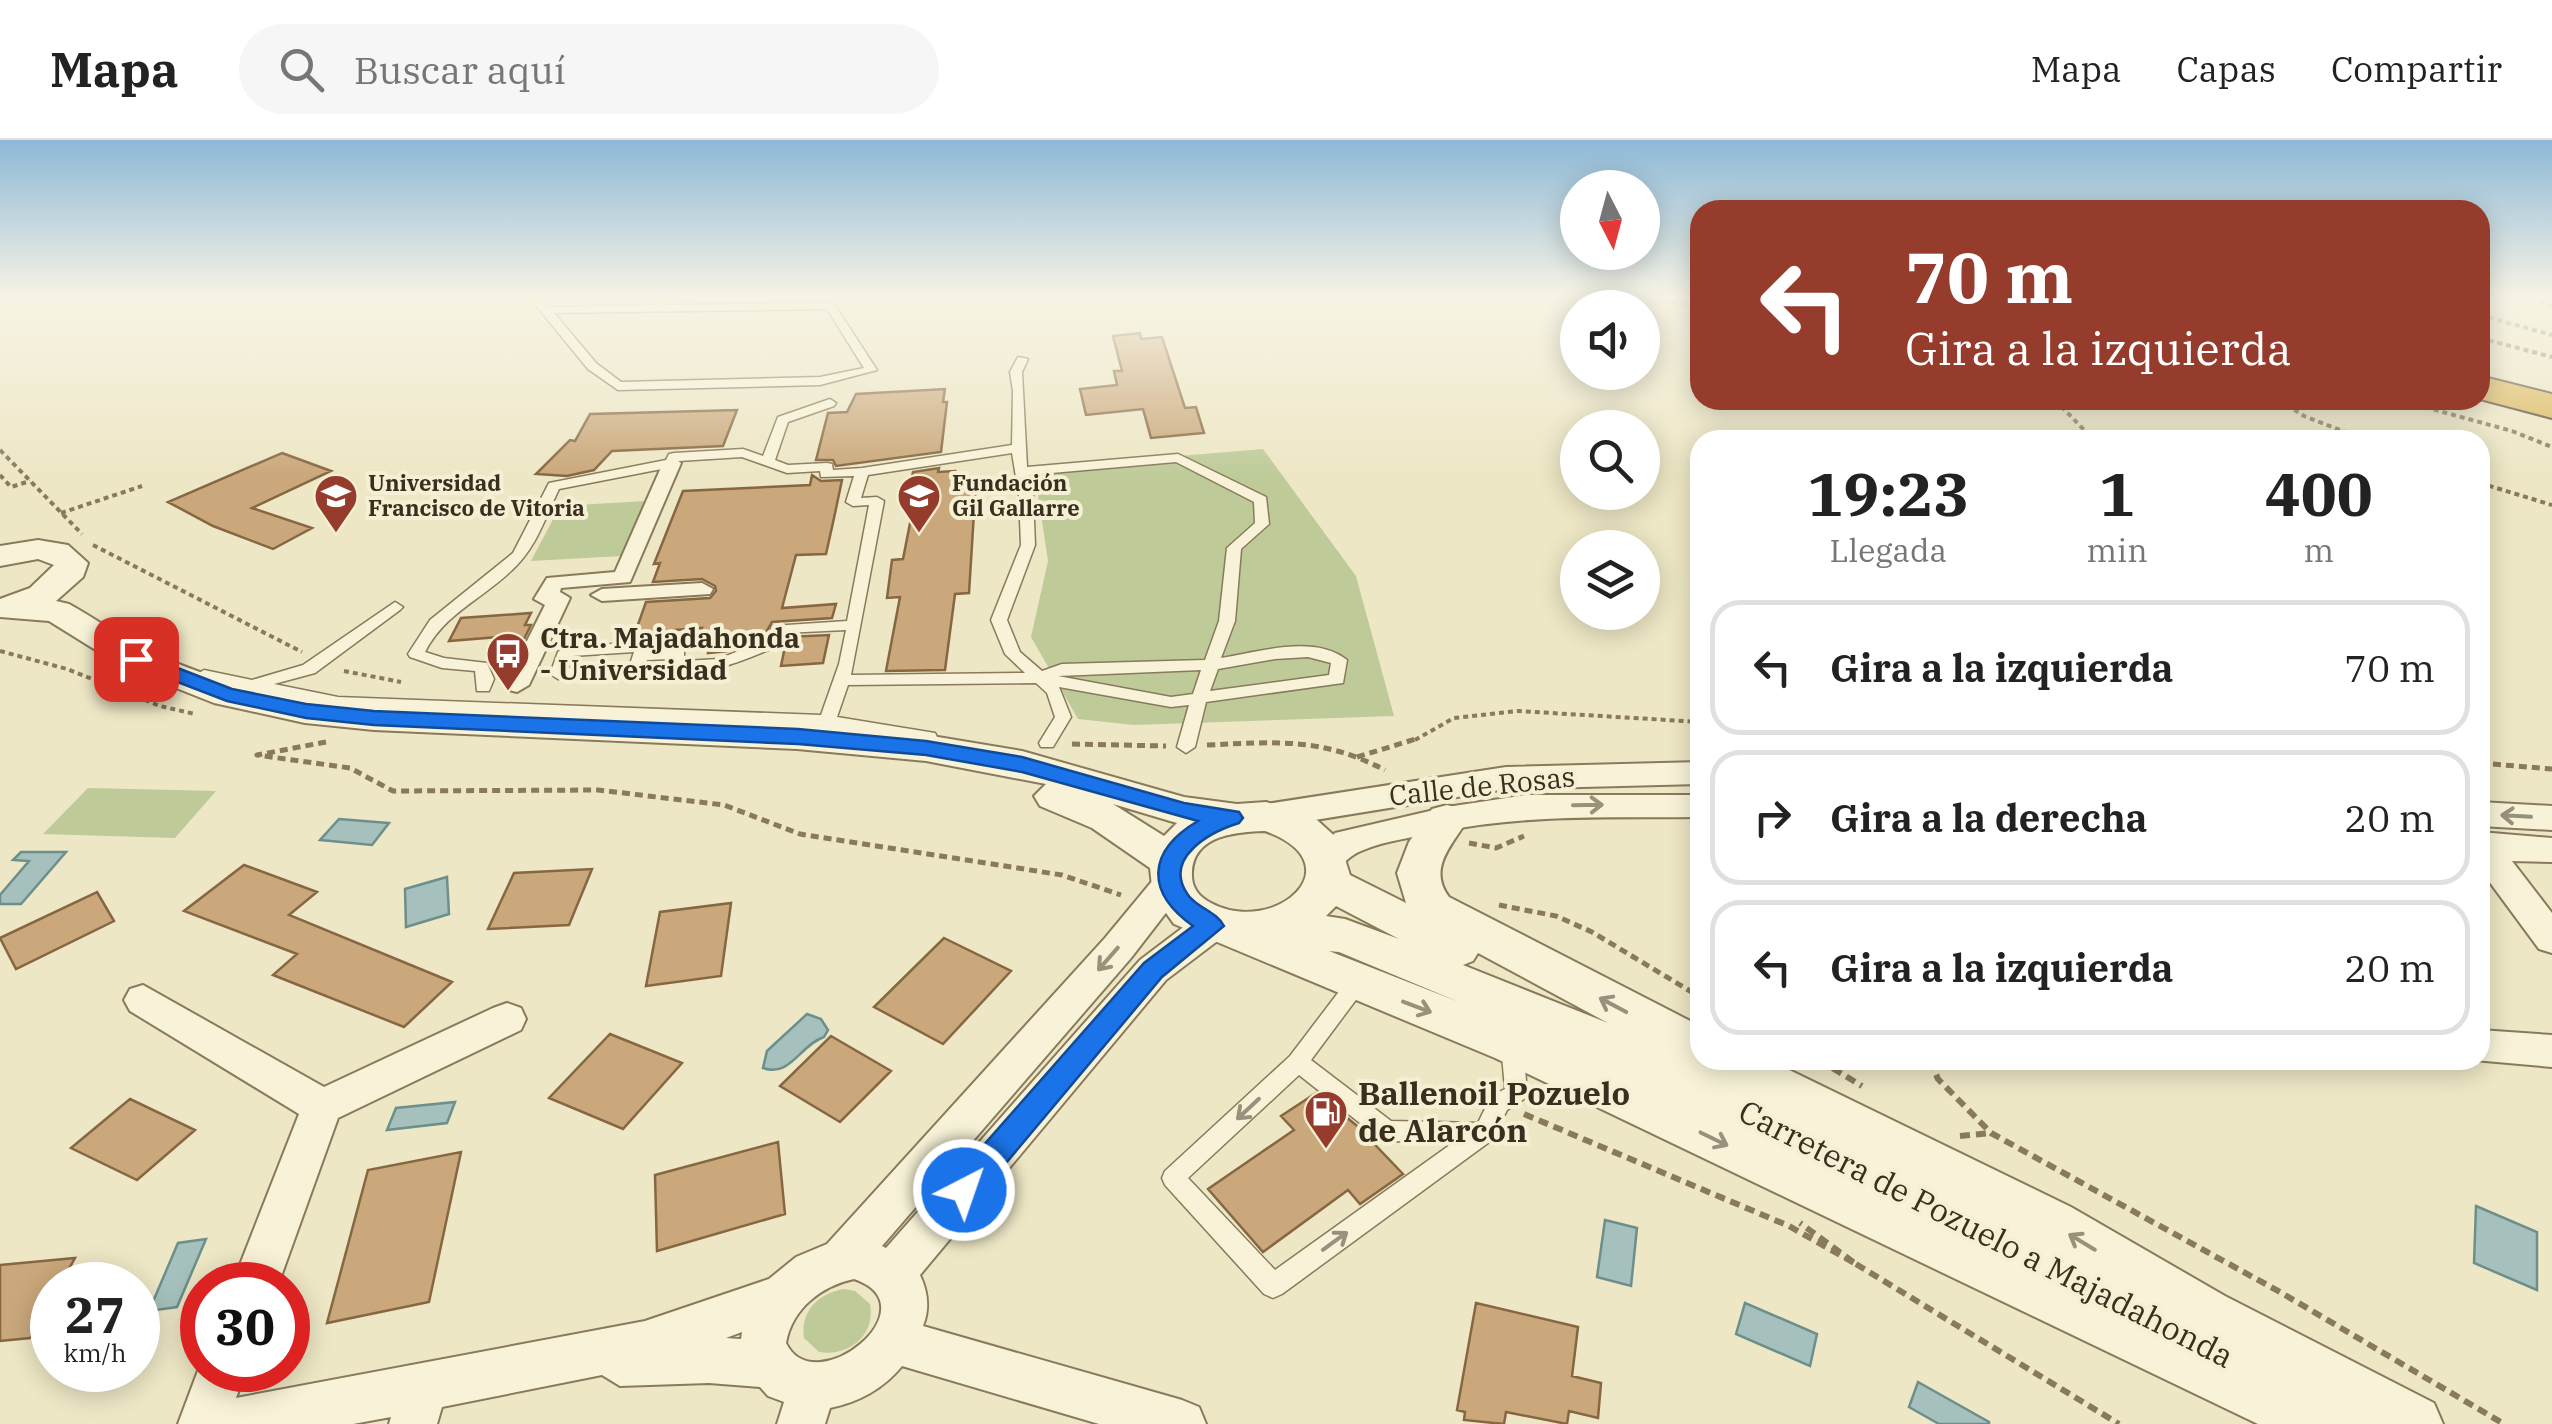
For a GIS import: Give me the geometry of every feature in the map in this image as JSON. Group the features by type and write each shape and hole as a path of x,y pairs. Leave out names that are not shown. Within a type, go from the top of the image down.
{"highway":[{"path":"2490,372 2552,388"},
{"path":"2490,390 2552,406"}],"street":[{"path":"621,588 672,463"},
{"path":"0,522 18,540 68,557 71,570 42,594 4,610"},
{"path":"0,556 43,549"},
{"path":"65,578 66,606 74,620"},
{"path":"516,686 559,598 621,588 702,589"},
{"path":"4,610 48,608 136,659 227,695 306,711 926,748 1072,777 1184,811 1248,817 1300,829 1312,838 1327,872 1311,909 1240,928 1153,970 892,1274"},
{"path":"742,736 927,763 1017,784 1108,818 1180,904 1357,983 1512,1044 2325,1424"},
{"name":"Calle de Rosas","path":"1248,817 1506,778 1690,773"},
{"name":"Calle de Rosas","path":"1327,872 1346,842 1446,818 1526,807 1690,806"},
{"path":"2490,815 2552,818"},
{"path":"842,1259 1164,883 1187,838 1214,822 1248,817"},
{"path":"1446,818 1416,871 1418,890 1432,908 1690,1044"},
{"path":"2490,847 2552,850"},
{"path":"2490,859 2552,940"},
{"name":"Carretera de Pozuelo a Majadahonda","path":"1327,872 1609,1044"},
{"name":"Carretera de Pozuelo a Majadahonda","path":"1240,928 1344,936 1609,1044 2362,1424"},
{"path":"144,1000 322,1108"},
{"path":"264,1262 322,1108 507,1019"},
{"path":"2490,1047 2552,1052"},
{"path":"1742,1070 2052,1224 2205,1315 2413,1424"},
{"path":"228,1424 418,1404 506,1371 646,1344 780,1296 814,1268 842,1259 875,1262 892,1274 906,1304 898,1342 882,1362 861,1378 806,1407 772,1364 766,1331 780,1296"},
{"path":"898,1342 1182,1424"},
{"path":"506,1371 709,1360 772,1364"},
{"path":"202,1424 214,1392"}],"lane":[{"path":"584,357 618,386 820,381 871,370 863,357"},
{"path":"1022,359 1016,372 1020,391 1018,448 1026,494 1028,546 998,620 1013,654 1054,691 1063,717 1046,744"},
{"path":"768,462 782,420 830,402"},
{"path":"483,687 486,680 481,667 442,663 416,654 422,636 518,556 554,486 672,463 674,457 743,453 788,469 827,467 826,474 1018,448"},
{"path":"1021,472 1178,458 1261,500 1262,524 1234,548 1227,621 1186,746"},
{"path":"827,721 842,680 877,501 853,502 862,472"},
{"path":"248,685 309,669 396,607"},
{"path":"640,656 678,653 675,666 721,664 774,642 777,629 854,625"},
{"path":"644,647 640,656 636,669 558,674 566,652 644,647"},
{"path":"842,680 1040,678 1171,702 1337,678 1341,668 1340,660 1319,652 1211,664 1062,670 1040,678"},
{"path":"136,659 308,698 355,703 827,721 996,748 1038,758 1072,777"},
{"path":"308,698 302,682 309,669"},
{"path":"1357,983 1298,1062 1173,1178 1273,1286 1484,1132 1498,1103 1516,1094 1512,1044"},
{"path":"1298,1062 1387,1131 1484,1132"}],"path":[{"path":"2065,410 2084,430"},
{"path":"2295,410 2340,430"},
{"path":"2437,410 2512,430 2552,448"},
{"path":"0,475 11,487 30,481"},
{"path":"61,513 142,486"},
{"path":"2490,487 2552,506"},
{"path":"1355,758 1410,743 1454,718 1518,711 1690,721"},
{"path":"333,740 257,756 350,768 393,791 598,790 724,805 800,834 1062,875 1164,883"},
{"path":"2490,765 2552,769"},
{"path":"1493,904 1556,916 1592,932 1690,991"},
{"path":"1934,1070 1992,1133 2280,1292 2504,1424"},
{"path":"1498,1103 1788,1226 2119,1424"},
{"path":"1786,1213 1856,1264"}],"green space":[{"path":"1263,449 1356,576 1394,716 1134,725 1078,719 1031,637 1048,561 1034,468"},
{"path":"646,501 622,556 531,561 560,506"},
{"path":"88,788 216,791 175,838 43,834"},
{"path":"844,1289 855,1291 870,1304 869,1326 858,1342 849,1347 819,1352 804,1338 808,1312 819,1299"}],"water":[{"path":"339,819 389,823 372,845 320,840"},
{"path":"21,852 66,852 21,904 0,904 0,895 29,861 13,860"},
{"path":"447,877 449,914 406,927 405,889"},
{"path":"807,1014 821,1019 828,1030 824,1037 788,1065 772,1070 763,1068 767,1051"},
{"path":"455,1102 447,1123 387,1130 396,1108"},
{"path":"2476,1206 2537,1232 2537,1290 2474,1263"},
{"path":"1605,1220 1637,1228 1631,1286 1597,1277"},
{"path":"206,1239 196,1262 180,1262 177,1307 160,1309 160,1285 178,1243"},
{"path":"1745,1303 1817,1334 1810,1366 1736,1334"},
{"path":"1918,1382 1989,1424 1939,1424 1909,1407"}],"building":[{"path":"1118,357 1168,357 1185,408 1196,407 1204,433 1151,438 1143,409 1086,415 1080,389 1117,385 1114,371 1122,371"},
{"path":"945,389 941,452 836,466 833,460 816,460 828,413 847,412 856,394"},
{"path":"737,410 723,446 612,451 594,470 567,476 536,474 570,440 575,441 590,414"},
{"path":"282,453 331,471 252,508 312,528 273,549 213,526 168,502"},
{"path":"939,468 938,472 955,471 953,481 976,480 969,593 955,594 945,670 886,671 900,597 887,598 892,560 903,559 913,508 906,508 913,472"},
{"path":"812,475 821,481 842,480 826,554 796,555 782,608 836,604 832,618 772,622 764,636 728,651 708,653 709,648 696,649 702,628 635,633 646,602 710,598 716,591 715,586 702,579 653,582 660,563 654,564 683,491 810,485"},
{"path":"531,613 525,625 531,625 516,655 490,657 499,637 449,641 461,618"},
{"path":"829,635 823,663 781,666 787,637"},
{"path":"244,865 317,892 289,915 452,982 404,1027 273,975 297,954 184,911"},
{"path":"592,869 569,925 488,929 514,873"},
{"path":"97,892 114,921 16,969 0,938"},
{"path":"731,903 721,976 646,986 660,912"},
{"path":"944,938 1011,971 943,1044 874,1007"},
{"path":"610,1034 682,1063 623,1129 549,1098"},
{"path":"831,1036 891,1071 840,1122 780,1086"},
{"path":"1316,1093 1356,1125 1403,1174 1360,1204 1348,1190 1263,1252 1208,1189 1294,1130 1281,1116"},
{"path":"130,1099 195,1130 137,1180 71,1148"},
{"path":"778,1142 785,1214 657,1251 655,1175"},
{"path":"461,1152 429,1302 327,1323 368,1170"},
{"path":"75,1258 73,1262 32,1262"},
{"path":"30,1262 30,1338 0,1341 0,1265"},
{"path":"1476,1303 1578,1327 1572,1376 1601,1383 1598,1418 1569,1411 1567,1424 1506,1412 1504,1424 1464,1420 1465,1412 1457,1410"}],"place":[{"name":"Universidad Francisco de Vitoria","path":"336,534"},
{"name":"Fundación Gil Gallarre","path":"919,534"},
{"name":"Ctra. Majadahonda - Universidad","path":"508,692"},
{"name":"Ballenoil Pozuelo de Alarcón","path":"1326,1150"}],"route":[{"path":"136,659 227,695 306,711 374,718 798,736 926,748 1022,764 1184,811 1231,818 1214,822 1187,838 1171,861 1170,883 1180,904 1211,926 1153,970 964,1190"}]}
